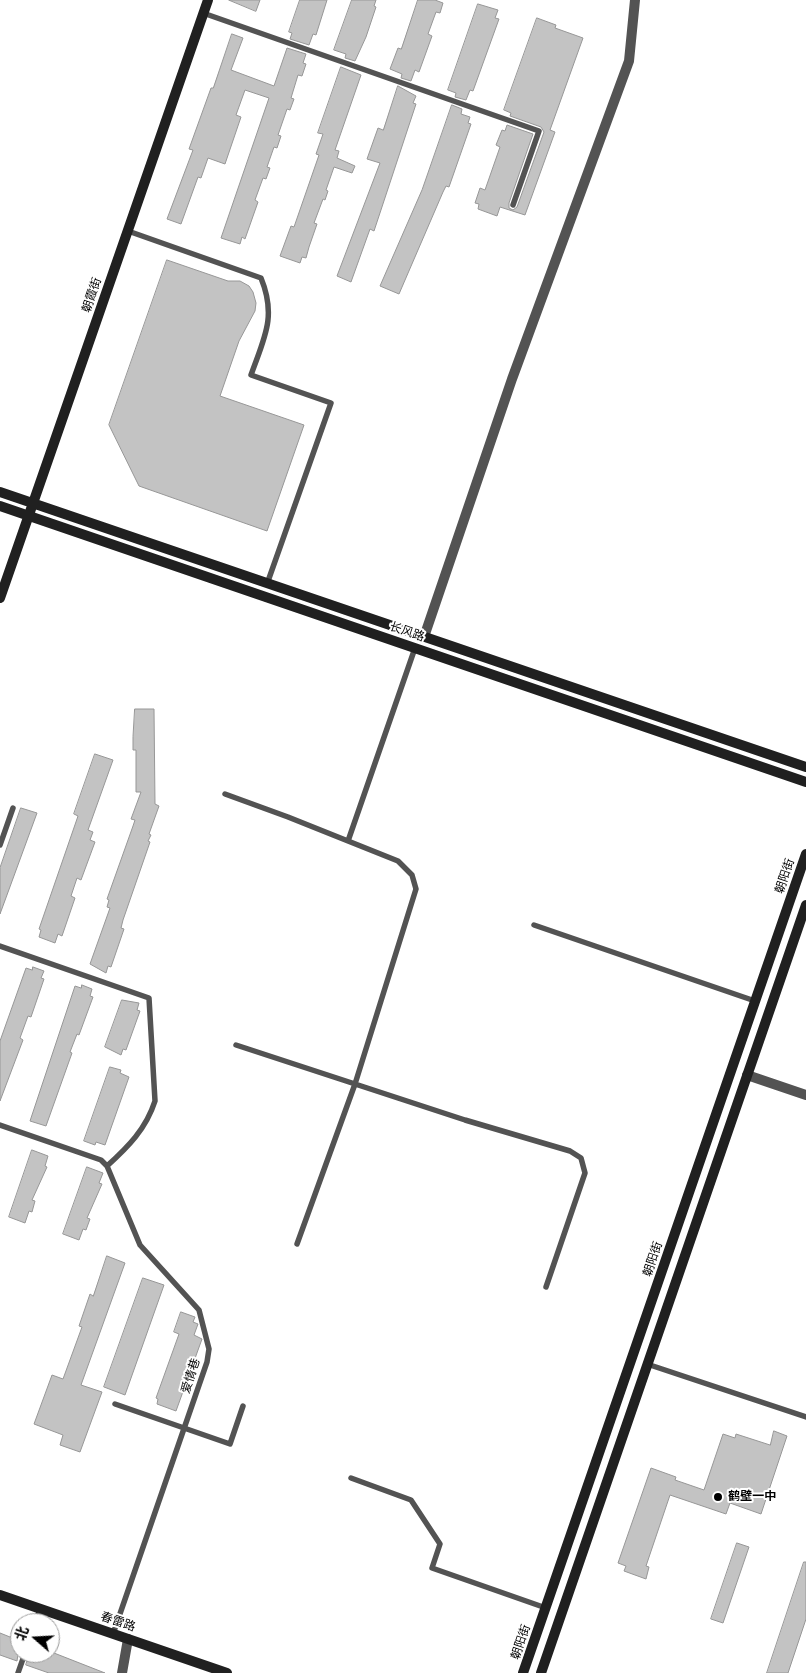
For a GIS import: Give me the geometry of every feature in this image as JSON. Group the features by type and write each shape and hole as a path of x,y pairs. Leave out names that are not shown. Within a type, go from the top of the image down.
{"main road":[{"name":"朝霞街","path":"0,598 208,0"},
{"name":"长风路","path":"0,492 806,768"},
{"name":"长风路","path":"0,506 806,782"},
{"name":"朝阳街","path":"523,1673 806,854"},
{"path":"541,1673 806,904"},
{"name":"春雷路","path":"0,1595 227,1673"}],"street":[{"path":"424,637 512,379 629,61 635,0"},
{"path":"747,1075 806,1095"},
{"path":"122,1673 128,1639"}],"lane":[{"path":"203,13 539,131 513,205"},
{"path":"128,231 261,278 269,296 269,323 251,375 331,403 267,584"},
{"path":"348,841 415,648"},
{"path":"225,794 398,861 412,875 416,890 355,1084 297,1244"},
{"path":"0,845 13,808"},
{"path":"534,925 755,1001"},
{"path":"0,946 149,998 154,1101 152,1111 135,1140 107,1166 101,1160 0,1125"},
{"path":"236,1045 464,1120 570,1151 581,1158 585,1173 546,1287"},
{"name":"爱情巷","path":"107,1166 140,1245 199,1310 209,1349 207,1362 113,1634"},
{"path":"647,1364 806,1417"},
{"path":"115,1404 230,1444 243,1406"},
{"path":"351,1478 411,1500 440,1544 432,1568 546,1608"},
{"path":"39,1613 40,1609"}],"building":[{"path":"229,0 260,0 256,11"},
{"path":"300,0 327,0 316,35 313,34 309,45 290,39 292,33 289,32"},
{"path":"352,0 376,0 374,6 376,7 366,37 355,61 345,58 346,54 334,50"},
{"path":"418,0 435,0 443,3 440,13 436,12 428,34 432,36 419,72 415,70 411,81 401,78 402,74 390,69 398,48 401,49"},
{"path":"478,4 498,10 495,18 499,19 473,91 470,90 466,100 455,97 456,93 448,90"},
{"path":"537,18 556,25 555,28 583,38 550,130 555,132 525,215 500,207 497,216 478,209 479,204 475,203 480,188 485,190 500,147 496,145 502,130 505,131 507,125 533,134 509,203 509,208 513,210 517,207 544,132 541,127 510,116 511,113 504,110"},
{"path":"232,34 243,38 231,70 274,86 287,48 306,54 303,63 306,64 302,76 298,75 291,98 294,99 290,110 287,109 278,135 281,136 277,148 274,147 267,167 270,168 266,179 263,178 255,200 258,202 245,239 242,237 240,244 221,238 269,98 245,90 236,115 241,117 225,164 208,158 201,178 198,177 181,224 167,219 193,150 189,149"},
{"path":"341,67 361,75 335,150 339,151 337,158 355,166 352,173 334,167 326,190 328,191 325,200 323,199 314,223 317,224 306,258 302,257 300,263 280,256 291,226 294,227 319,155 316,154 323,134 318,133"},
{"path":"398,86 416,96 413,103 416,104 374,231 370,229 351,282 337,276 380,163 367,159 378,128 383,130"},
{"path":"452,105 462,109 461,114 470,117 468,123 471,124 449,187 446,186 443,192 399,294 380,286 422,190"},
{"path":"167,260 228,281 240,281 249,286 256,303 255,311 239,341 220,396 304,425 267,531 139,486 109,425"},
{"path":"135,709 154,709 155,804 159,806 149,834 151,835 148,841 150,842 123,920 121,928 124,929 111,967 108,966 106,973 90,964 110,908 107,907 109,900 107,899 135,820 131,819 141,792 136,792 136,750 133,750"},
{"path":"95,754 113,760 88,830 93,832 90,840 95,842 81,880 77,878 71,896 75,898 62,936 58,934 55,943 39,937 41,930 39,929 78,816 74,814"},
{"path":"21,808 37,813 0,914 0,868"},
{"path":"33,967 44,971 41,978 44,979 31,1017 28,1016 20,1038 23,1040 0,1101 0,1041 26,968 32,970"},
{"path":"82,985 92,989 90,996 93,997 79,1035 77,1034 70,1052 72,1053 46,1126 30,1121 75,986 81,988"},
{"path":"122,1000 139,1003 137,1010 140,1011 126,1050 123,1049 121,1055 105,1047"},
{"path":"110,1067 121,1070 120,1073 129,1077 105,1145 96,1142 95,1145 84,1141"},
{"path":"32,1150 48,1156 45,1166 47,1167 32,1200 35,1201 32,1212 29,1211 25,1223 9,1217"},
{"path":"87,1167 103,1173 99,1183 102,1184 87,1218 90,1219 86,1230 83,1229 79,1240 63,1234"},
{"path":"107,1256 125,1263 81,1385 102,1392 80,1452 60,1445 63,1435 34,1424 52,1375 63,1379 82,1327 79,1326 90,1294 93,1296"},
{"path":"143,1278 164,1285 125,1395 104,1387"},
{"path":"181,1312 195,1317 193,1322 198,1324 194,1335 202,1339 176,1411 157,1404 158,1399 156,1398 179,1334 174,1332"},
{"path":"774,1431 787,1436 761,1514 730,1503 726,1514 670,1495 646,1566 649,1567 646,1579 624,1571 626,1566 618,1563 651,1468 676,1477 675,1480 704,1490 723,1434 735,1438 736,1434 770,1445"},
{"path":"737,1543 749,1547 723,1623 711,1619"},
{"path":"804,1562 806,1562 806,1619 788,1673 767,1673"},
{"path":"0,1633 10,1637 10,1659 0,1655"},
{"path":"60,1655 105,1673 49,1673 26,1665 27,1663 60,1663"}],"place":[{"name":"鹤壁一中","path":"718,1497"}]}
